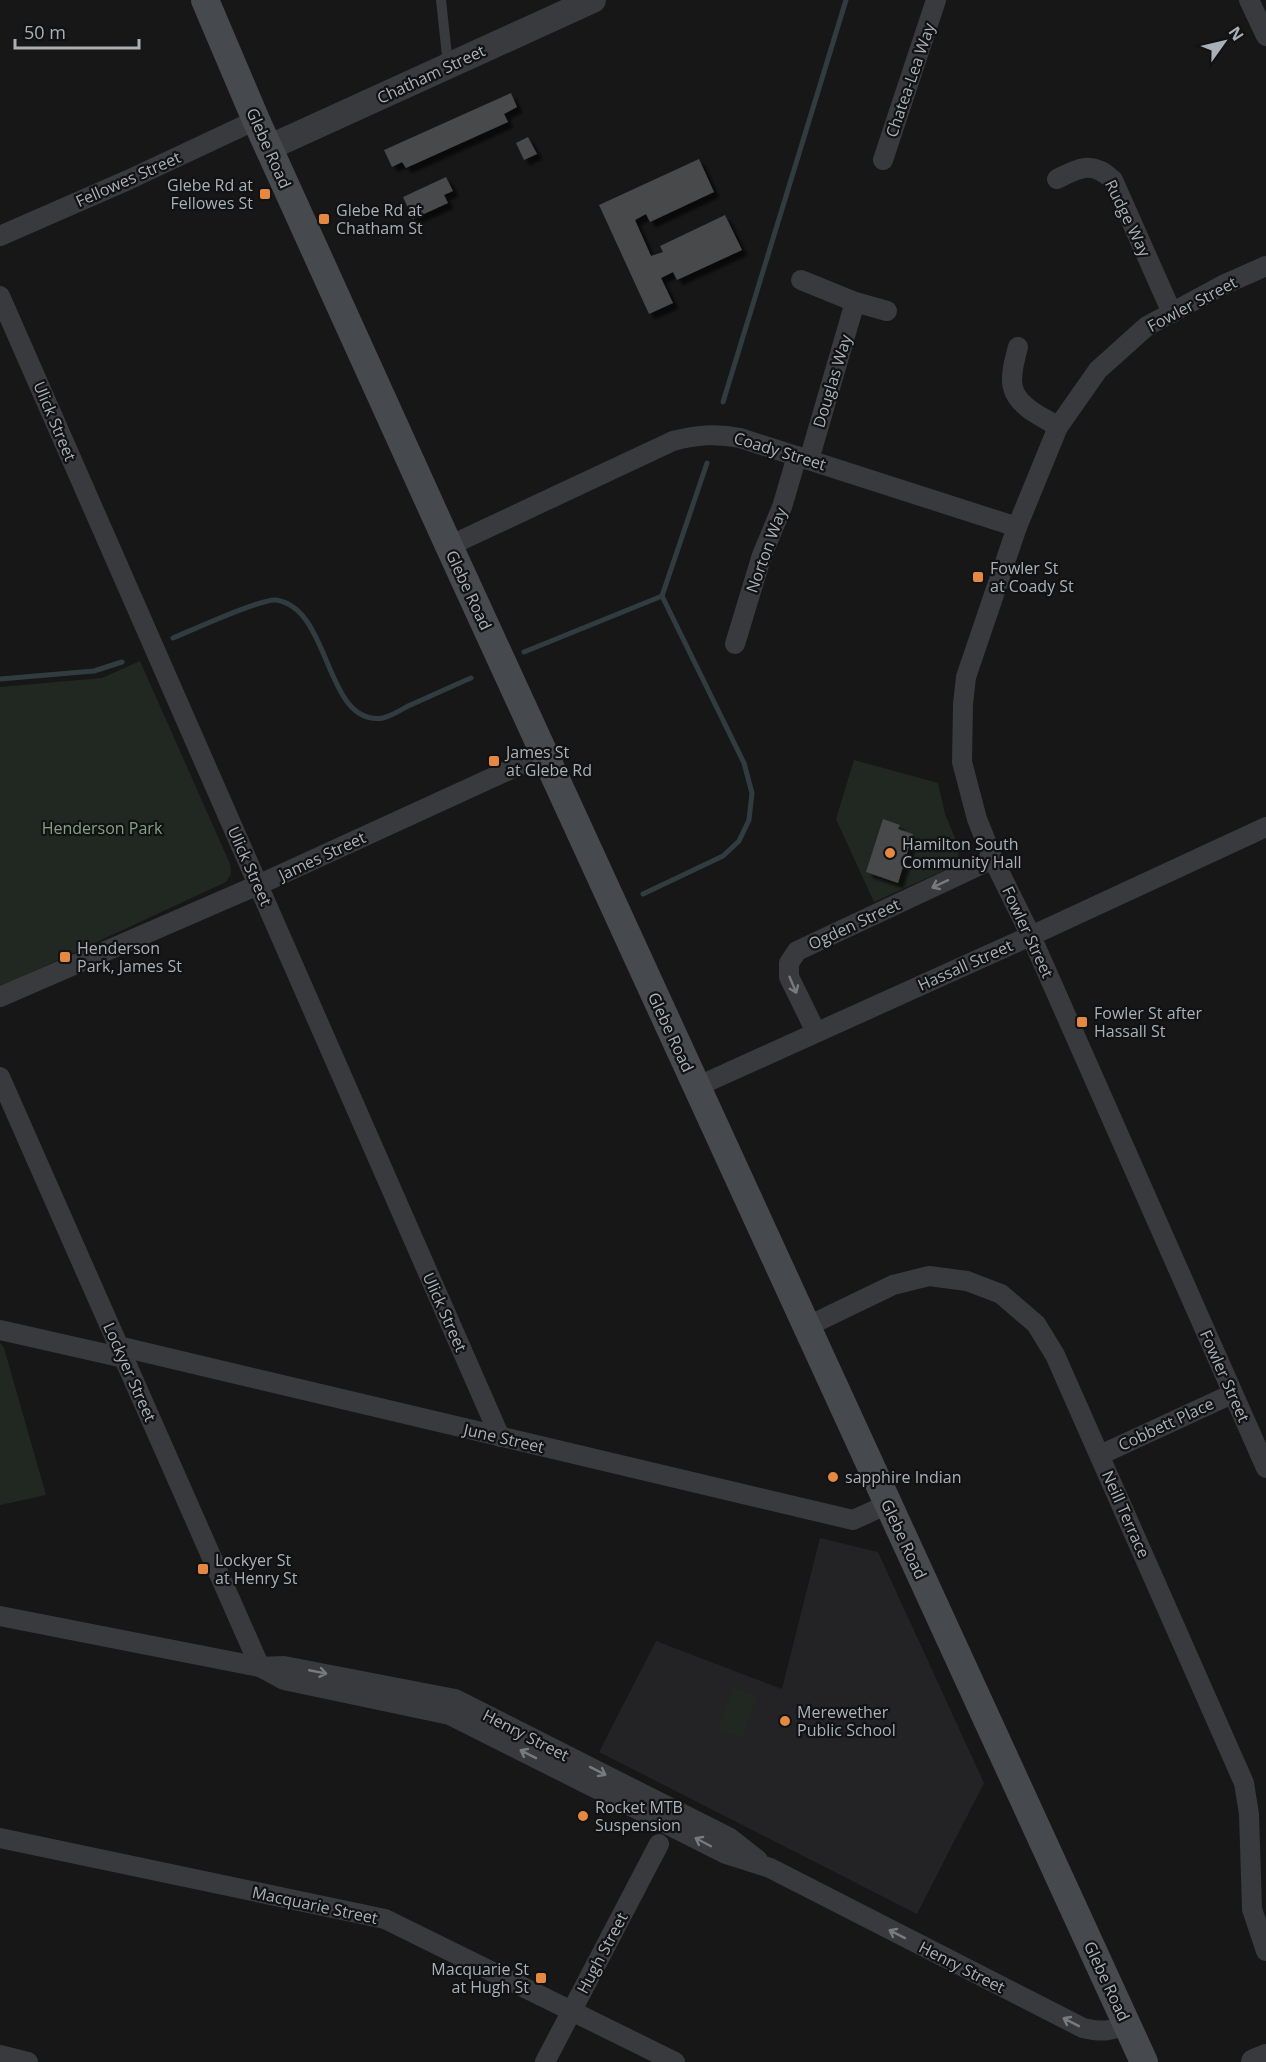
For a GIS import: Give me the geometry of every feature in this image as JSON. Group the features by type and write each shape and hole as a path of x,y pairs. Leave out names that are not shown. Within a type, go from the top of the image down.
{"main road":[{"name":"Glebe Road","path":"205,0 268,148 449,546 1144,2062"}],"street":[{"name":"Chatham Street","path":"268,148 593,0"},
{"name":"Chatea-Lea Way","path":"883,160 936,0"},
{"path":"1250,0 1266,36"},
{"name":"Fellowes Street","path":"0,236 128,180 256,120"},
{"name":"Rudge Way","path":"1057,179 1085,168 1097,168 1113,180 1172,313"},
{"name":"Fowler Street","path":"1266,266 1223,285 1147,326 1098,370 1058,427 1017,527 973,652 966,677 963,704 962,762 971,801 993,859 1031,936 1266,1468"},
{"path":"801,280 855,302 887,311"},
{"name":"Ulick Street","path":"0,296 500,1437"},
{"name":"Douglas Way","path":"803,458 855,302"},
{"path":"1018,347 1011,372 1011,386 1016,396 1023,406 1058,427"},
{"name":"Coady Street","path":"449,546 674,441 693,436 724,434 1017,527"},
{"name":"Norton Way","path":"735,644 762,555 803,458"},
{"name":"James Street","path":"0,997 258,885 544,754"},
{"name":"Hassall Street","path":"696,1087 1266,827"},
{"name":"Ogden Street","path":"816,1032 789,977 789,963 797,951 993,859"},
{"name":"Lockyer Street","path":"0,1077 260,1667"},
{"name":"Neill Terrace","path":"806,1327 893,1285 929,1276 967,1281 1001,1294 1036,1324 1055,1355 1244,1783 1249,1814 1252,1909 1266,1951"},
{"name":"June Street","path":"0,1330 121,1352 500,1437 853,1520 888,1504"},
{"name":"Cobbett Place","path":"1100,1455 1232,1394"},
{"name":"Henry Street","path":"0,1616 260,1667 284,1680 450,1715 726,1854 770,1868 1083,2028 1098,2032 1114,2030 1126,2024"},
{"name":"Macquarie Street","path":"0,1838 385,1919 675,2062"},
{"name":"Hugh Street","path":"545,2062 658,1844"},
{"path":"0,2055 28,2062"},
{"path":"1254,2062 1266,2057"}],"lane":[{"path":"441,0 448,66"}],"shaded area":[{"name":"Merewether Public School","path":"820,1538 878,1552 984,1783 917,1914 599,1752 656,1641 782,1689"}],"green space":[{"name":"Henderson Park","path":"140,661 230,864 231,874 226,882 0,987 0,687 102,678"},
{"path":"854,760 938,783 945,814 959,848 958,864 874,902 836,819"},
{"path":"0,1343 4,1348 46,1495 0,1505"},
{"path":"733,1688 757,1696 742,1738 718,1730"}],"building":[{"path":"511,93 517,107 504,114 508,122 406,168 402,162 392,167 384,150"},
{"path":"528,137 537,154 524,160 516,143"},
{"path":"699,159 714,192 650,222 646,214 635,220 651,256 663,252 660,246 725,215 742,250 677,280 673,272 661,278 673,303 649,314 599,205"},
{"path":"446,177 453,191 444,195 448,203 413,219 403,197"},
{"name":"Hamilton South Community Hall","path":"883,819 900,825 898,829 913,834 898,883 866,872"}],"waterway":[{"path":"723,402 846,0"},
{"path":"643,894 723,856 739,841 749,820 752,793 744,763 662,596 707,463"},
{"path":"524,652 662,596"},
{"path":"173,638 242,609 276,600 294,608 308,623 338,687 349,704 364,716 386,717 471,678"},
{"path":"0,679 94,671 122,662"}],"place":[{"name":"Glebe Rd at Fellowes St","path":"265,194"},
{"name":"Glebe Rd at Chatham St","path":"324,219"},
{"name":"Fowler St at Coady St","path":"978,577"},
{"name":"James St at Glebe Rd","path":"494,761"},
{"name":"Hamilton South Community Hall","path":"890,853"},
{"name":"Henderson Park, James St","path":"65,957"},
{"name":"Fowler St after Hassall St","path":"1082,1022"},
{"name":"sapphire Indian","path":"833,1477"},
{"name":"Lockyer St at Henry St","path":"203,1569"},
{"name":"Merewether Public School","path":"785,1721"},
{"name":"Rocket MTB Suspension","path":"583,1816"},
{"name":"Macquarie St at Hugh St","path":"541,1978"}]}
